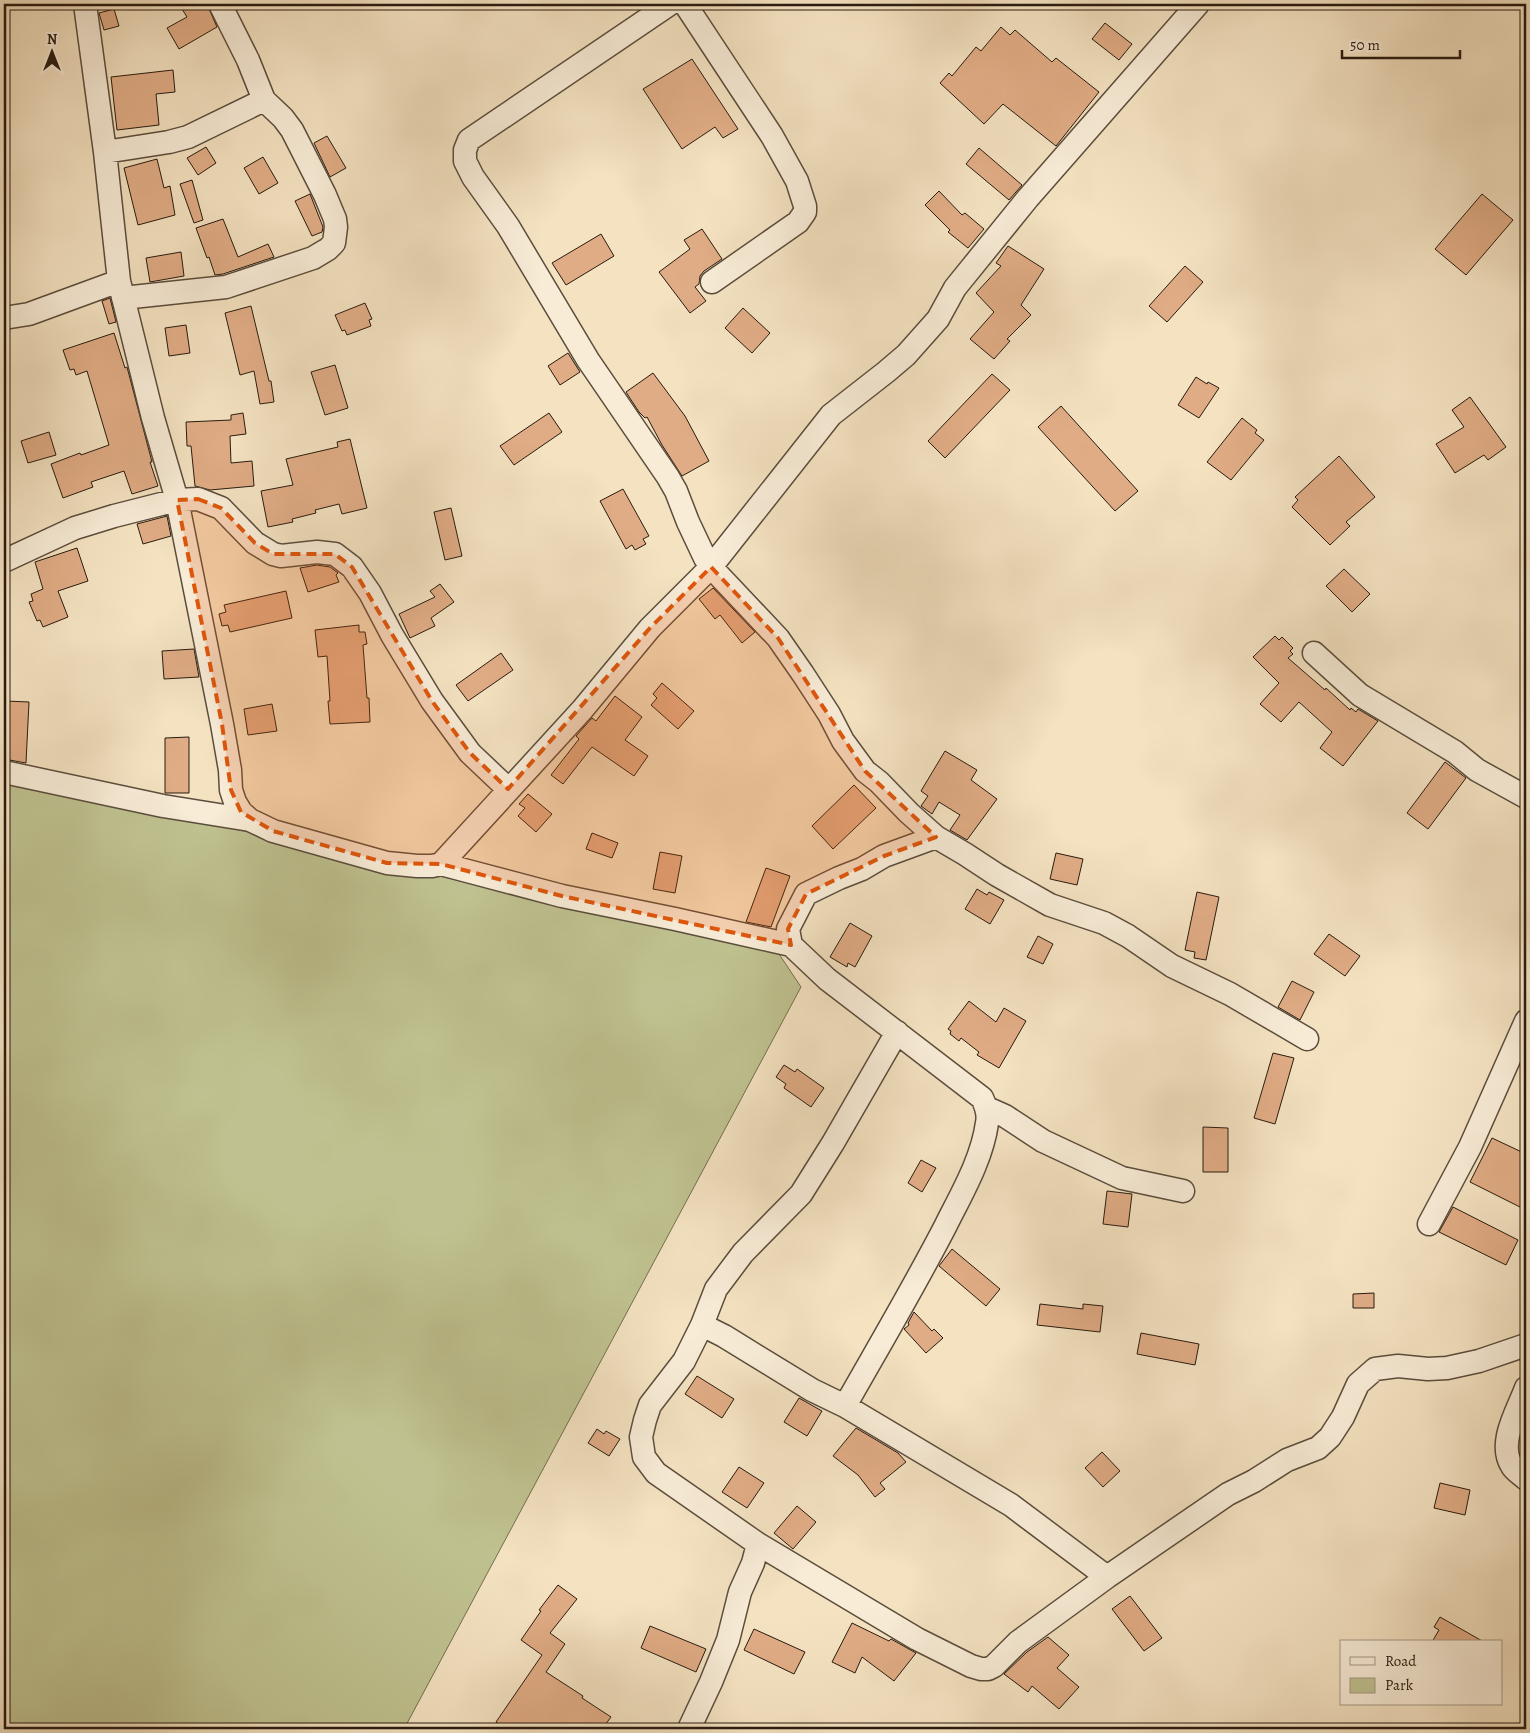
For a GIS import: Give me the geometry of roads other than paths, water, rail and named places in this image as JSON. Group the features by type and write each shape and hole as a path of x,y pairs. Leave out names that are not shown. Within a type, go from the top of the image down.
{"street":[{"path":"85,4 121,290 153,418 177,500 222,724 230,770 231,790 241,812 250,820 273,831 387,863 417,866 441,864 562,896 791,945 827,979 982,1098 987,1108 988,1121 982,1148 962,1194 922,1270 845,1406"},
{"path":"4,318 29,314 121,290 226,287 313,258 334,243 335,218 325,194 292,130 283,118 264,100 248,60 220,4"},
{"path":"670,4 469,140 465,150 465,161 473,176 508,226 588,360 668,477 705,558 711,567 778,638 829,714 843,741 865,771 936,837 1050,905 1104,923 1128,936 1172,966 1230,994 1307,1039"},
{"path":"684,4 772,136 797,181 805,206 805,212 798,222 712,282"},
{"path":"441,864 582,710 650,628 711,567 831,415 900,361 938,319 955,288 1022,206 1198,4"},
{"path":"105,152 169,142 188,137 264,100"},
{"path":"4,561 75,528 177,500 198,499 221,508 255,543 273,554 281,556 317,552 335,554 352,567 370,593 392,635 432,701 470,753 508,789"},
{"path":"1314,653 1360,695 1455,752 1477,770 1526,796"},
{"path":"4,772 163,806 250,820"},
{"path":"791,945 788,929 806,894 862,869 884,856 936,837"},
{"path":"1429,1224 1470,1147 1526,1021"},
{"path":"897,1032 833,1143 801,1194 743,1253 716,1289 702,1325 684,1361 650,1405 641,1437 644,1457 656,1473 758,1544 917,1639 981,1669 988,1669 994,1666 1018,1642 1107,1577 1228,1494 1254,1481 1287,1460 1318,1448 1330,1437 1343,1417 1358,1384 1375,1369 1398,1366 1428,1369 1447,1368 1478,1361 1526,1345"},
{"path":"987,1108 1005,1116 1043,1141 1122,1178 1183,1191"},
{"path":"702,1325 724,1336 812,1390 845,1406 1011,1505 1107,1577"},
{"path":"1526,1388 1508,1436 1506,1450 1512,1466 1526,1479"},
{"path":"689,1729 708,1690 728,1640 740,1592 753,1562 758,1544"}]}
